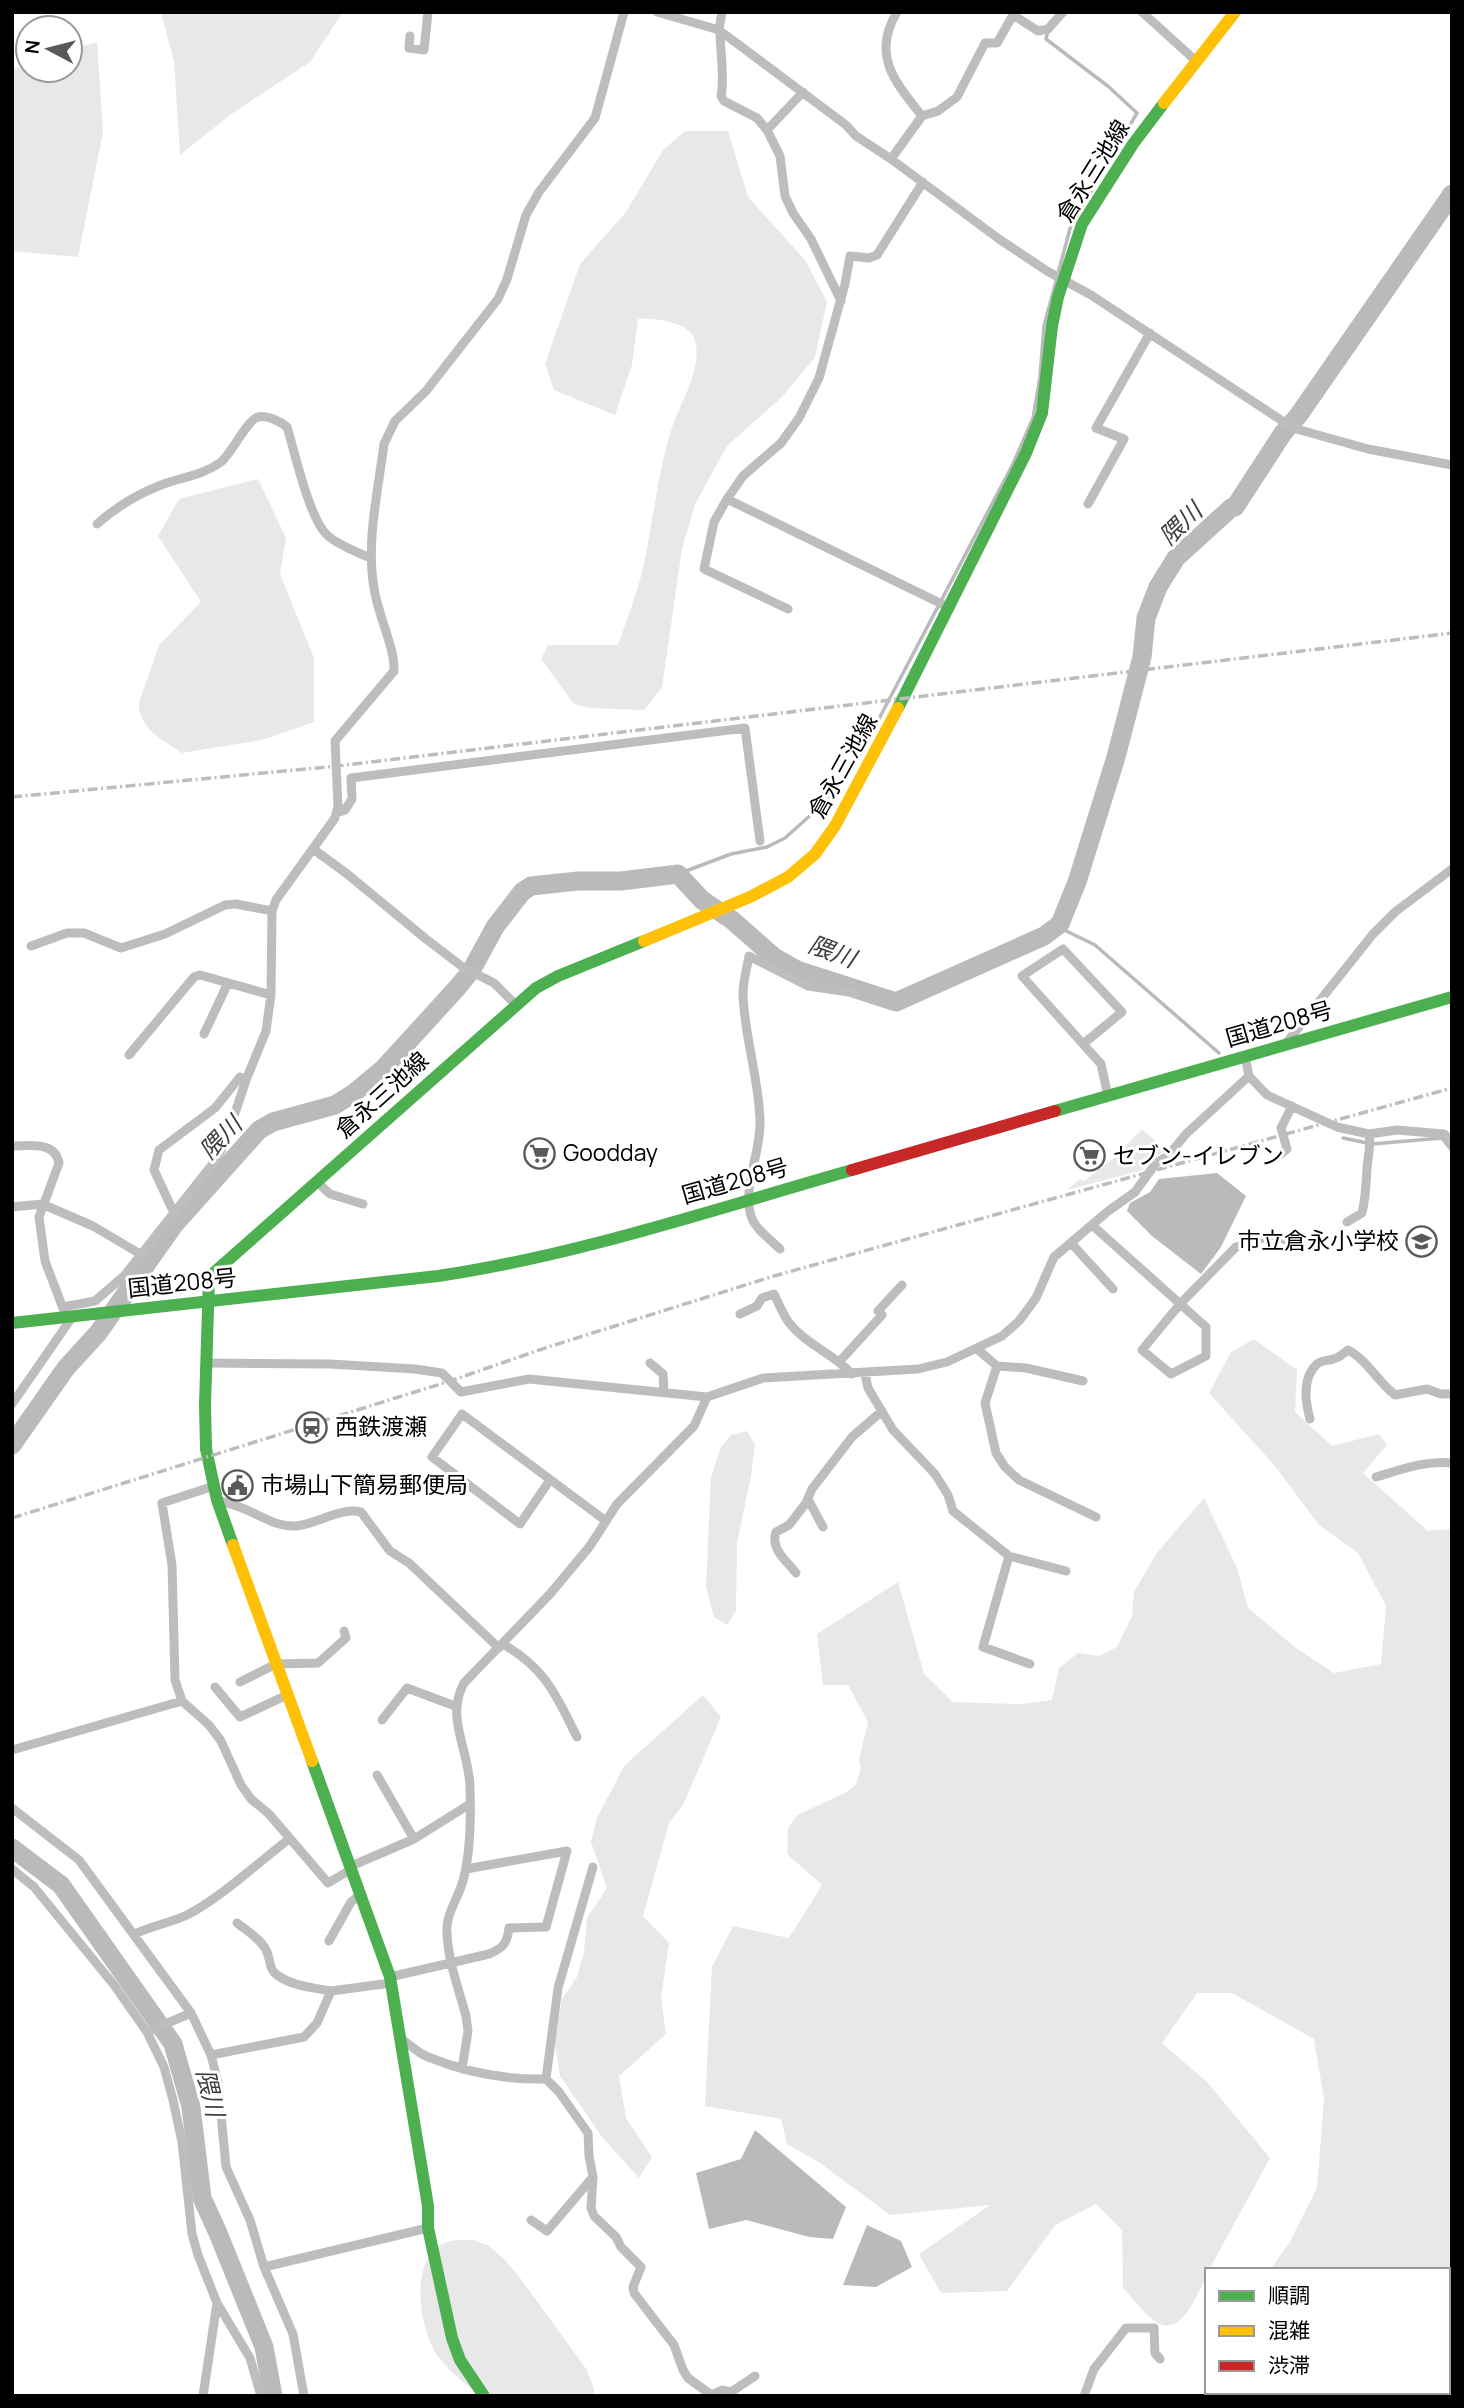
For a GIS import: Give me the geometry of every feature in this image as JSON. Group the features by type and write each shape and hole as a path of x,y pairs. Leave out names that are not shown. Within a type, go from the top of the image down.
{"main road":[{"name":"倉永三池線","path":"484,2396 460,2360 452,2338 428,2228 428,2206 390,1980 217,1500 206,1449 209,1277 536,988 558,976 750,897 788,877 815,853 835,826 950,608 1026,453 1042,413 1052,326 1063,280 1082,224 1133,144 1195,60 1235,12"},
{"name":"国道208号","path":"12,1323 69,1314 309,1292 498,1267 559,1254 1452,997"}],"street":[{"path":"410,36 409,48 424,50 428,12"},
{"path":"12,1404 69,1314 95,1301 124,1276 215,1161 225,1143 266,1031 271,995 272,911 276,900 335,818 335,741 394,671 395,658 379,616 370,558 383,452 389,431 395,421 426,391 498,299 507,279 526,215 539,192 595,118 624,12"},
{"path":"657,12 719,30 846,124 856,136 999,239 1091,295 1293,428 1368,449 1452,465"},
{"path":"722,12 719,30 723,86 721,96 724,101 757,118 767,130 780,156 785,196 811,239 841,301"},
{"path":"897,12 884,41 887,63 902,91 922,116"},
{"path":"891,159 922,116 938,111 957,97 985,43 997,43 1013,15 1038,31 1048,29 1063,12"},
{"path":"1142,12 1195,60"},
{"path":"767,130 803,92"},
{"path":"788,609 704,569 714,522 743,476 782,443 799,418 819,378 841,301 850,256 869,258 877,255 923,182"},
{"path":"1088,504 1124,439 1096,428 1150,333"},
{"path":"97,524 130,500 160,485 200,474 223,461 253,419 260,416 282,422 287,427 313,509 324,532 335,542 370,558"},
{"path":"727,499 950,608"},
{"path":"336,813 345,810 352,799 351,778 745,728 760,841"},
{"path":"313,849 464,968 494,983 515,1004"},
{"path":"1286,1044 1373,934 1395,912 1452,869"},
{"path":"31,946 67,933 84,933 121,948 165,934 225,905 236,904 272,911"},
{"path":"1083,1044 1122,1012 1063,950 1023,976 1083,1044 1101,1064 1108,1096"},
{"path":"780,1249 750,1215 749,1199 759,1147 760,1124 759,1095 749,1048 743,992 749,956 807,986 856,993"},
{"path":"129,1055 194,977 200,975 271,995"},
{"path":"204,1034 228,983"},
{"path":"1245,1056 1249,1076 1267,1095 1337,1127 1369,1134 1397,1130 1444,1134 1452,1142"},
{"path":"206,1363 330,1364 415,1369 442,1373 461,1392 529,1379 707,1397 763,1378 865,1374 918,1369 947,1362 1002,1336 1020,1321 1036,1298 1055,1257 1135,1192 1156,1163 1168,1156 1186,1134 1249,1076"},
{"path":"174,1213 154,1170 159,1150 215,1108 240,1077 246,1080"},
{"path":"1281,1154 1287,1149 1281,1128 1292,1106"},
{"path":"1347,1222 1362,1213 1371,1149 1369,1134"},
{"path":"12,1146 47,1147 58,1157 59,1163 38,1217 45,1261 69,1314"},
{"path":"316,1181 330,1194 363,1205"},
{"path":"12,1207 42,1205 93,1226 142,1255"},
{"path":"1092,1225 1180,1304 1206,1327 1206,1356 1171,1374 1142,1350 1180,1304 1236,1247 1272,1235 1289,1241"},
{"path":"1071,1243 1113,1289"},
{"path":"840,1361 882,1315 878,1311 902,1285"},
{"path":"740,1314 757,1306 762,1298 774,1294 790,1325 840,1361 852,1374"},
{"path":"977,1349 997,1366 1026,1368 1083,1381"},
{"path":"1310,1419 1307,1380 1317,1364 1335,1359 1348,1350 1356,1354 1395,1395 1427,1389 1441,1394 1452,1394"},
{"path":"650,1363 663,1374 664,1393"},
{"path":"997,1366 985,1403 996,1453 1005,1467 1019,1480 1096,1517"},
{"path":"865,1374 868,1388 893,1430 935,1474 948,1495 953,1511 1009,1556 1066,1571"},
{"path":"462,2069 468,2031 446,1931 466,1869 469,1849 468,1758 456,1719 455,1706 464,1683 550,1594 590,1546 617,1504 694,1426 707,1397"},
{"path":"796,1573 776,1549 773,1540 776,1532 789,1525 812,1489 852,1437 882,1411"},
{"path":"551,1480 520,1524 432,1457 462,1415 551,1480 606,1521"},
{"path":"1376,1477 1434,1463 1452,1464"},
{"path":"214,1486 162,1503 173,1578 176,1680 182,1701 209,1725 221,1741 241,1785 251,1799 269,1814 328,1883 350,1869 414,1839 470,1804"},
{"path":"808,1499 823,1527"},
{"path":"217,1500 270,1522 289,1526 352,1510 361,1512 390,1552 409,1563 501,1646 519,1653 553,1688 577,1737"},
{"path":"1009,1556 983,1647 1030,1664"},
{"path":"240,1682 276,1664 318,1663 346,1638 344,1631"},
{"path":"215,1687 240,1717 287,1695"},
{"path":"382,1720 407,1688 455,1706"},
{"path":"12,1750 182,1701"},
{"path":"377,1775 414,1839"},
{"path":"12,1808 79,1860 191,2013 211,2055 218,2083 226,2167 250,2220 264,2267 293,2334 304,2396"},
{"path":"135,1934 194,1910 289,1839"},
{"path":"237,1923 267,1950 270,1968 277,1976 331,1991 390,1980 501,1949 508,1942 509,1928 546,1927 567,1851 466,1869"},
{"path":"546,2079 558,1988 593,1867"},
{"path":"12,1869 34,1886 151,2030 164,2067 182,2142 192,2234 217,2303 250,2358 261,2396"},
{"path":"329,1941 351,1902 360,1895"},
{"path":"211,2055 304,2037 317,2023 331,1991"},
{"path":"151,2030 191,2013"},
{"path":"400,2038 426,2056 462,2069 518,2080 546,2079 559,2092 588,2133 593,2177 591,2208 594,2216 616,2236 621,2247 641,2267 634,2293 674,2344 688,2378 709,2395 722,2390 731,2392 755,2376"},
{"path":"531,2220 547,2231 593,2177"},
{"path":"264,2267 428,2228"},
{"path":"203,2396 217,2303"},
{"path":"1084,2396 1094,2369 1126,2328 1154,2328 1155,2353 1160,2359"}],"shaded area":[{"path":"161,12 343,12 310,62 230,115 180,155 174,62"},
{"path":"97,42 103,132 78,257 12,251 12,69 14,84 84,84 84,46"},
{"path":"685,131 728,131 748,197 805,260 827,302 815,357 782,397 727,446 695,504 682,549 662,687 644,710 590,708 574,704 541,659 548,645 618,645 643,568 666,448 693,375 697,351 695,340 686,329 661,320 638,319 632,365 615,415 554,390 545,364 580,264 626,212 663,150"},
{"path":"258,479 286,538 280,574 314,658 314,722 262,740 182,753 147,727 139,703 159,645 201,602 158,536 179,499"},
{"path":"1142,1129 1166,1150 1147,1163 1143,1170 1067,1190 1080,1179 1084,1181 1114,1158"},
{"path":"1217,1173 1246,1196 1221,1247 1201,1274 1152,1236 1127,1211 1130,1203 1150,1192 1159,1179"},
{"path":"1254,1339 1297,1370 1295,1412 1332,1446 1379,1434 1387,1445 1363,1473 1428,1531 1452,1529 1452,2396 1211,2396 1450,2394 1450,2268 1271,2268 1289,2243 1317,2188 1324,2099 1314,2039 1232,1993 1197,1993 1162,2043 1207,2082 1270,2158 1210,2268 1205,2268 1205,2279 1194,2301 1182,2318 1167,2326 1148,2316 1123,2288 1122,2230 1096,2204 1055,2225 1007,2291 941,2293 919,2254 990,2205 890,2215 820,2163 787,2144 781,2119 705,2106 712,1967 733,1926 789,1938 822,1885 787,1854 788,1828 797,1815 847,1792 856,1784 861,1767 859,1760 868,1722 848,1685 823,1685 817,1634 898,1582 924,1674 953,1702 1022,1704 1052,1700 1059,1668 1078,1653 1099,1656 1117,1647 1132,1616 1134,1592 1156,1554 1204,1498 1237,1568 1248,1608 1296,1648 1334,1673 1381,1664 1386,1606 1358,1553 1319,1525 1275,1466 1209,1393 1231,1352"},
{"path":"747,1431 755,1445 737,1543 736,1611 727,1625 714,1617 706,1587 711,1477 721,1447 731,1435"},
{"path":"703,1695 721,1717 683,1805 669,1823 643,1916 669,1943 661,1998 666,2034 619,2076 626,2118 652,2157 639,2178 602,2137 560,2076 555,2043 562,1999 577,1977 584,1952 587,1918 607,1888 591,1842 597,1818 624,1766"},
{"path":"755,2130 846,2207 833,2239 809,2237 746,2220 709,2229 696,2173 741,2159"},
{"path":"867,2225 901,2241 912,2267 876,2287 843,2285"},
{"path":"456,2240 473,2240 489,2246 505,2260 587,2370 594,2396 481,2396 441,2361 431,2345 423,2318 422,2275 434,2249"}],"waterway":[{"path":"678,874 731,854 767,847 785,838 813,813 843,780 862,751 1013,464 1033,418 1044,326 1071,225 1137,113 1109,87 1046,39 1048,30"},
{"name":"隈川","path":"12,1445 66,1368 98,1333 174,1225 259,1130 273,1122 335,1105 384,1068 471,971 495,927 522,892 531,886 578,881 621,881 678,874 702,900 732,920 774,957 797,970 896,1002 1044,936 1060,924 1077,882 1116,757 1142,657 1146,618 1158,587 1176,558 1235,507 1283,433 1298,416 1452,194"},
{"path":"1056,926 1095,945 1219,1053"},
{"path":"1343,1138 1372,1144 1442,1138 1452,1151"},
{"name":"隈川","path":"12,1848 61,1885 173,2044 191,2107 202,2198 264,2347 273,2396"}],"railway":[{"path":"12,797 337,766 1452,633"},
{"path":"12,1518 774,1276 1452,1088"}],"traffic: fast":[{"path":"898,708 1026,453 1042,413 1058,297 1082,224 1133,144 1164,103"},
{"path":"233,1545 217,1500 206,1449 209,1277 536,988 558,976 644,941"},
{"path":"1055,1111 1452,997"},
{"path":"12,1323 438,1276 491,1267 595,1244 852,1170"},
{"path":"312,1761 390,1977 428,2206 428,2228 452,2338 460,2360 484,2396"}],"traffic: slow":[{"path":"1164,103 1235,12"},
{"path":"644,941 750,897 788,877 815,854 835,826 898,708"},
{"path":"233,1545 312,1761"}],"traffic: jam":[{"path":"852,1170 1055,1111"}],"place":[{"name":"Goodday","path":"540,1153"},
{"name":"セブン-イレブン","path":"1090,1156"},
{"name":"市立倉永小学校","path":"1422,1241"},
{"name":"西鉄渡瀬","path":"312,1427"},
{"name":"市場山下簡易郵便局","path":"238,1485"}]}
